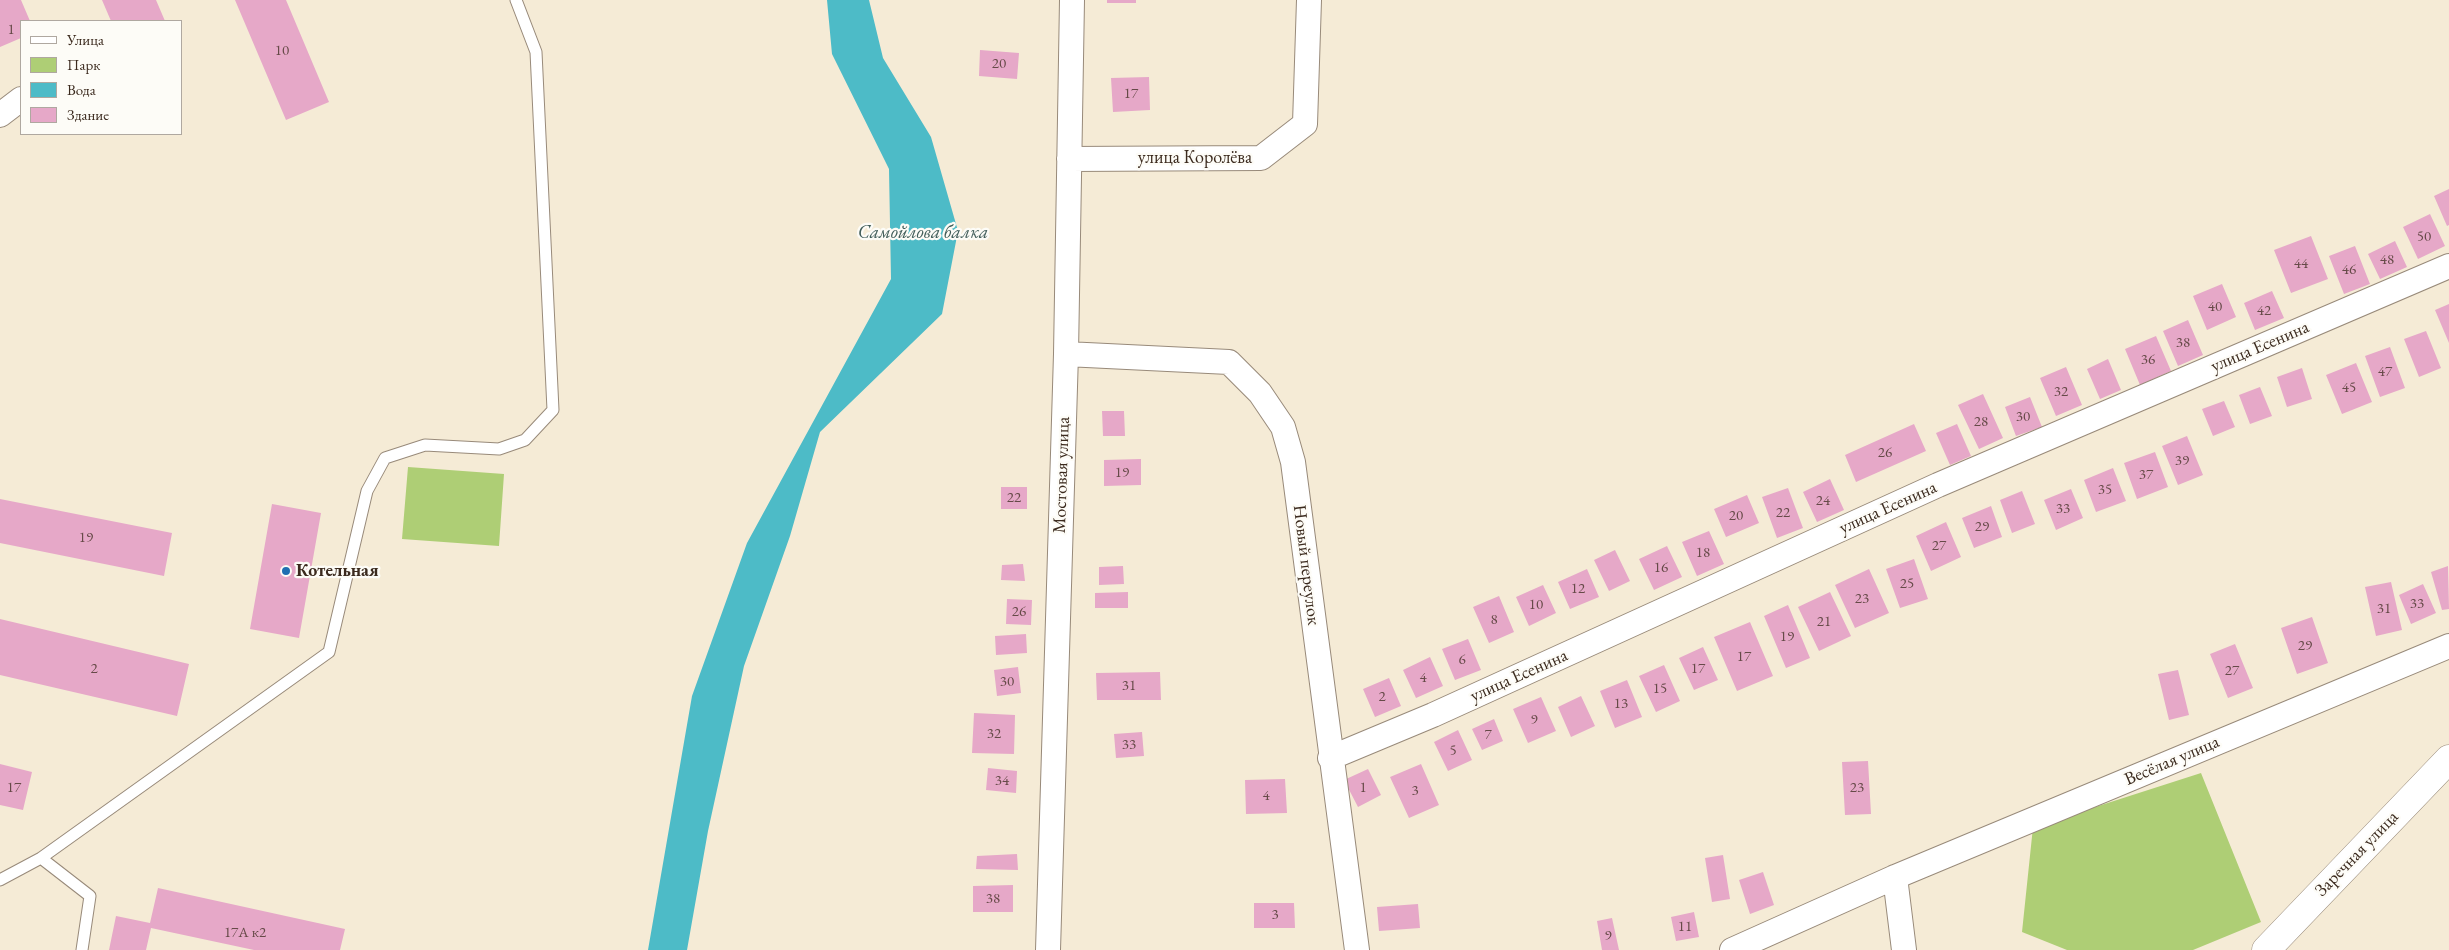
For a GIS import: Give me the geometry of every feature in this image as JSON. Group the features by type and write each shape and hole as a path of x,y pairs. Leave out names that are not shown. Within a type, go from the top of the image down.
{"street":[{"name":"Мостовая улица","path":"1048,950 1066,354 1072,0"},
{"name":"улица Королёва","path":"1069,159 1261,158 1305,124 1309,0"},
{"path":"0,115 20,100"},
{"name":"улица Есенина","path":"1330,758 1433,715 1938,485 2449,266"},
{"name":"Новый переулок","path":"1066,354 1229,362 1260,393 1283,427 1293,462 1330,758 1357,950"},
{"name":"Весёлая улица","path":"1732,950 1895,877 2449,646"},
{"name":"Заречная улица","path":"2266,950 2449,759"},
{"path":"1895,877 1904,950"}],"lane":[{"path":"0,880 41,858 329,652 367,490 385,458 425,445 499,449 524,440 553,410 536,52 516,0"},
{"path":"41,858 90,896 82,950"}],"green space":[{"path":"408,467 504,474 499,546 402,539"},
{"path":"2201,773 2261,922 2193,950 2067,950 2022,932 2033,827"}],"water":[{"name":"Самойлова балка","path":"827,0 869,0 883,58 931,137 958,231 942,314 820,432 790,536 744,666 708,831 687,950 648,950 692,696 747,543 891,279 889,169 832,54"}],"building":[{"path":"0,0 21,0 30,20 20,20 20,38 0,47"},
{"path":"102,0 156,0 165,20 111,20"},
{"path":"235,0 286,0 329,102 286,120"},
{"path":"1107,0 1136,0 1136,3 1107,3"},
{"path":"980,50 1019,53 1017,79 979,76"},
{"path":"1149,77 1150,110 1113,112 1111,78"},
{"path":"2449,189 2449,225 2447,226 2434,196"},
{"path":"2430,214 2445,246 2418,259 2403,227"},
{"path":"2311,236 2328,279 2291,293 2274,250"},
{"path":"2395,241 2407,267 2380,279 2368,254"},
{"path":"2355,246 2370,284 2344,294 2329,256"},
{"path":"2222,284 2236,317 2207,330 2193,296"},
{"path":"2272,291 2284,318 2255,330 2244,303"},
{"path":"2449,304 2449,343 2435,310"},
{"path":"2188,320 2203,355 2178,366 2163,331"},
{"path":"2426,331 2441,368 2419,377 2404,339"},
{"path":"2156,336 2171,371 2140,385 2125,349"},
{"path":"2390,347 2405,388 2380,397 2365,356"},
{"path":"2108,359 2121,390 2100,399 2087,369"},
{"path":"2356,363 2372,402 2342,414 2326,375"},
{"path":"2066,367 2082,405 2056,416 2040,378"},
{"path":"2302,368 2312,399 2287,407 2277,377"},
{"path":"2260,387 2272,416 2250,424 2239,395"},
{"path":"1983,394 2003,438 1979,449 1958,405"},
{"path":"2030,397 2042,427 2016,436 2005,407"},
{"path":"2224,401 2235,427 2213,436 2202,409"},
{"path":"1102,411 1124,411 1125,436 1103,436"},
{"path":"1914,424 1926,451 1856,482 1845,455"},
{"path":"1957,424 1971,456 1950,465 1936,433"},
{"path":"2187,436 2203,475 2178,485 2162,446"},
{"path":"2155,452 2168,487 2137,499 2124,463"},
{"path":"1141,459 1141,485 1104,486 1104,460"},
{"path":"2113,468 2126,501 2096,512 2084,480"},
{"path":"1830,479 1844,510 1817,522 1803,492"},
{"path":"1001,487 1027,487 1027,509 1001,509"},
{"path":"1788,488 1803,528 1777,538 1762,497"},
{"path":"2071,489 2083,518 2056,530 2044,500"},
{"path":"2022,491 2035,524 2012,533 2000,500"},
{"path":"1747,495 1759,523 1726,537 1714,509"},
{"path":"0,499 172,533 164,576 0,543"},
{"name":"Котельная","path":"272,504 321,513 299,638 250,629"},
{"path":"1991,506 2002,537 1974,548 1962,518"},
{"path":"1946,522 1961,557 1931,571 1916,536"},
{"path":"1709,531 1724,564 1697,576 1682,542"},
{"path":"1667,546 1682,577 1654,590 1639,559"},
{"path":"1615,550 1630,581 1609,591 1594,560"},
{"path":"1914,559 1928,599 1900,608 1886,569"},
{"path":"1023,564 1025,581 1001,580 1002,565"},
{"path":"1123,566 1124,584 1099,585 1099,567"},
{"path":"2448,566 2449,609 2442,610 2431,572"},
{"path":"1587,569 1599,597 1570,609 1558,582"},
{"path":"1869,569 1889,613 1855,628 1835,585"},
{"path":"2391,582 2402,630 2376,636 2365,587"},
{"path":"2423,584 2436,613 2411,624 2399,595"},
{"path":"1543,585 1556,613 1529,626 1516,597"},
{"path":"1128,592 1128,608 1095,608 1095,593"},
{"path":"1830,592 1851,636 1819,651 1798,607"},
{"path":"1499,596 1514,632 1489,643 1473,607"},
{"path":"1007,599 1032,600 1031,625 1006,624"},
{"path":"1788,605 1810,658 1786,668 1764,616"},
{"path":"2312,617 2328,663 2297,674 2281,628"},
{"path":"0,619 189,664 177,716 0,675"},
{"path":"1750,622 1773,676 1737,691 1714,637"},
{"path":"1026,634 1027,653 996,655 995,636"},
{"path":"1468,639 1481,670 1455,680 1442,649"},
{"path":"2235,644 2253,688 2228,698 2210,654"},
{"path":"1703,647 1718,680 1694,690 1679,658"},
{"path":"1430,657 1443,686 1416,698 1403,670"},
{"path":"1664,665 1680,701 1656,712 1639,676"},
{"path":"1018,667 1021,693 997,696 994,670"},
{"path":"2178,670 2189,715 2169,720 2158,674"},
{"path":"1160,672 1161,700 1097,700 1096,673"},
{"path":"1389,678 1401,706 1375,717 1363,689"},
{"path":"1627,680 1642,717 1615,728 1600,691"},
{"path":"1581,696 1595,726 1571,737 1558,707"},
{"path":"1541,697 1556,731 1528,743 1513,709"},
{"path":"974,713 1015,715 1014,754 972,753"},
{"path":"1494,719 1503,741 1482,750 1472,729"},
{"path":"1458,730 1472,760 1448,771 1434,742"},
{"path":"1142,732 1144,756 1116,758 1114,734"},
{"path":"1868,761 1871,814 1845,815 1842,762"},
{"path":"0,764 32,772 23,810 0,805"},
{"path":"1421,764 1439,805 1409,818 1390,777"},
{"path":"988,768 1017,771 1016,793 986,790"},
{"path":"1368,769 1381,795 1358,807 1344,780"},
{"path":"1285,779 1287,813 1246,814 1245,780"},
{"path":"1017,854 1018,870 976,869 977,856"},
{"path":"1723,855 1730,899 1712,902 1705,858"},
{"path":"1763,872 1774,905 1750,914 1739,880"},
{"path":"1013,885 1013,912 973,912 973,886"},
{"path":"158,888 345,929 340,950 254,950 151,928 146,950 109,950 116,916 150,923"},
{"path":"1254,903 1294,903 1295,928 1254,928"},
{"path":"1418,904 1420,928 1379,931 1377,907"},
{"path":"1694,912 1699,937 1676,941 1671,917"},
{"path":"1612,918 1619,950 1602,950 1597,921"}],"place":[{"name":"Котельная","path":"286,571"}]}
